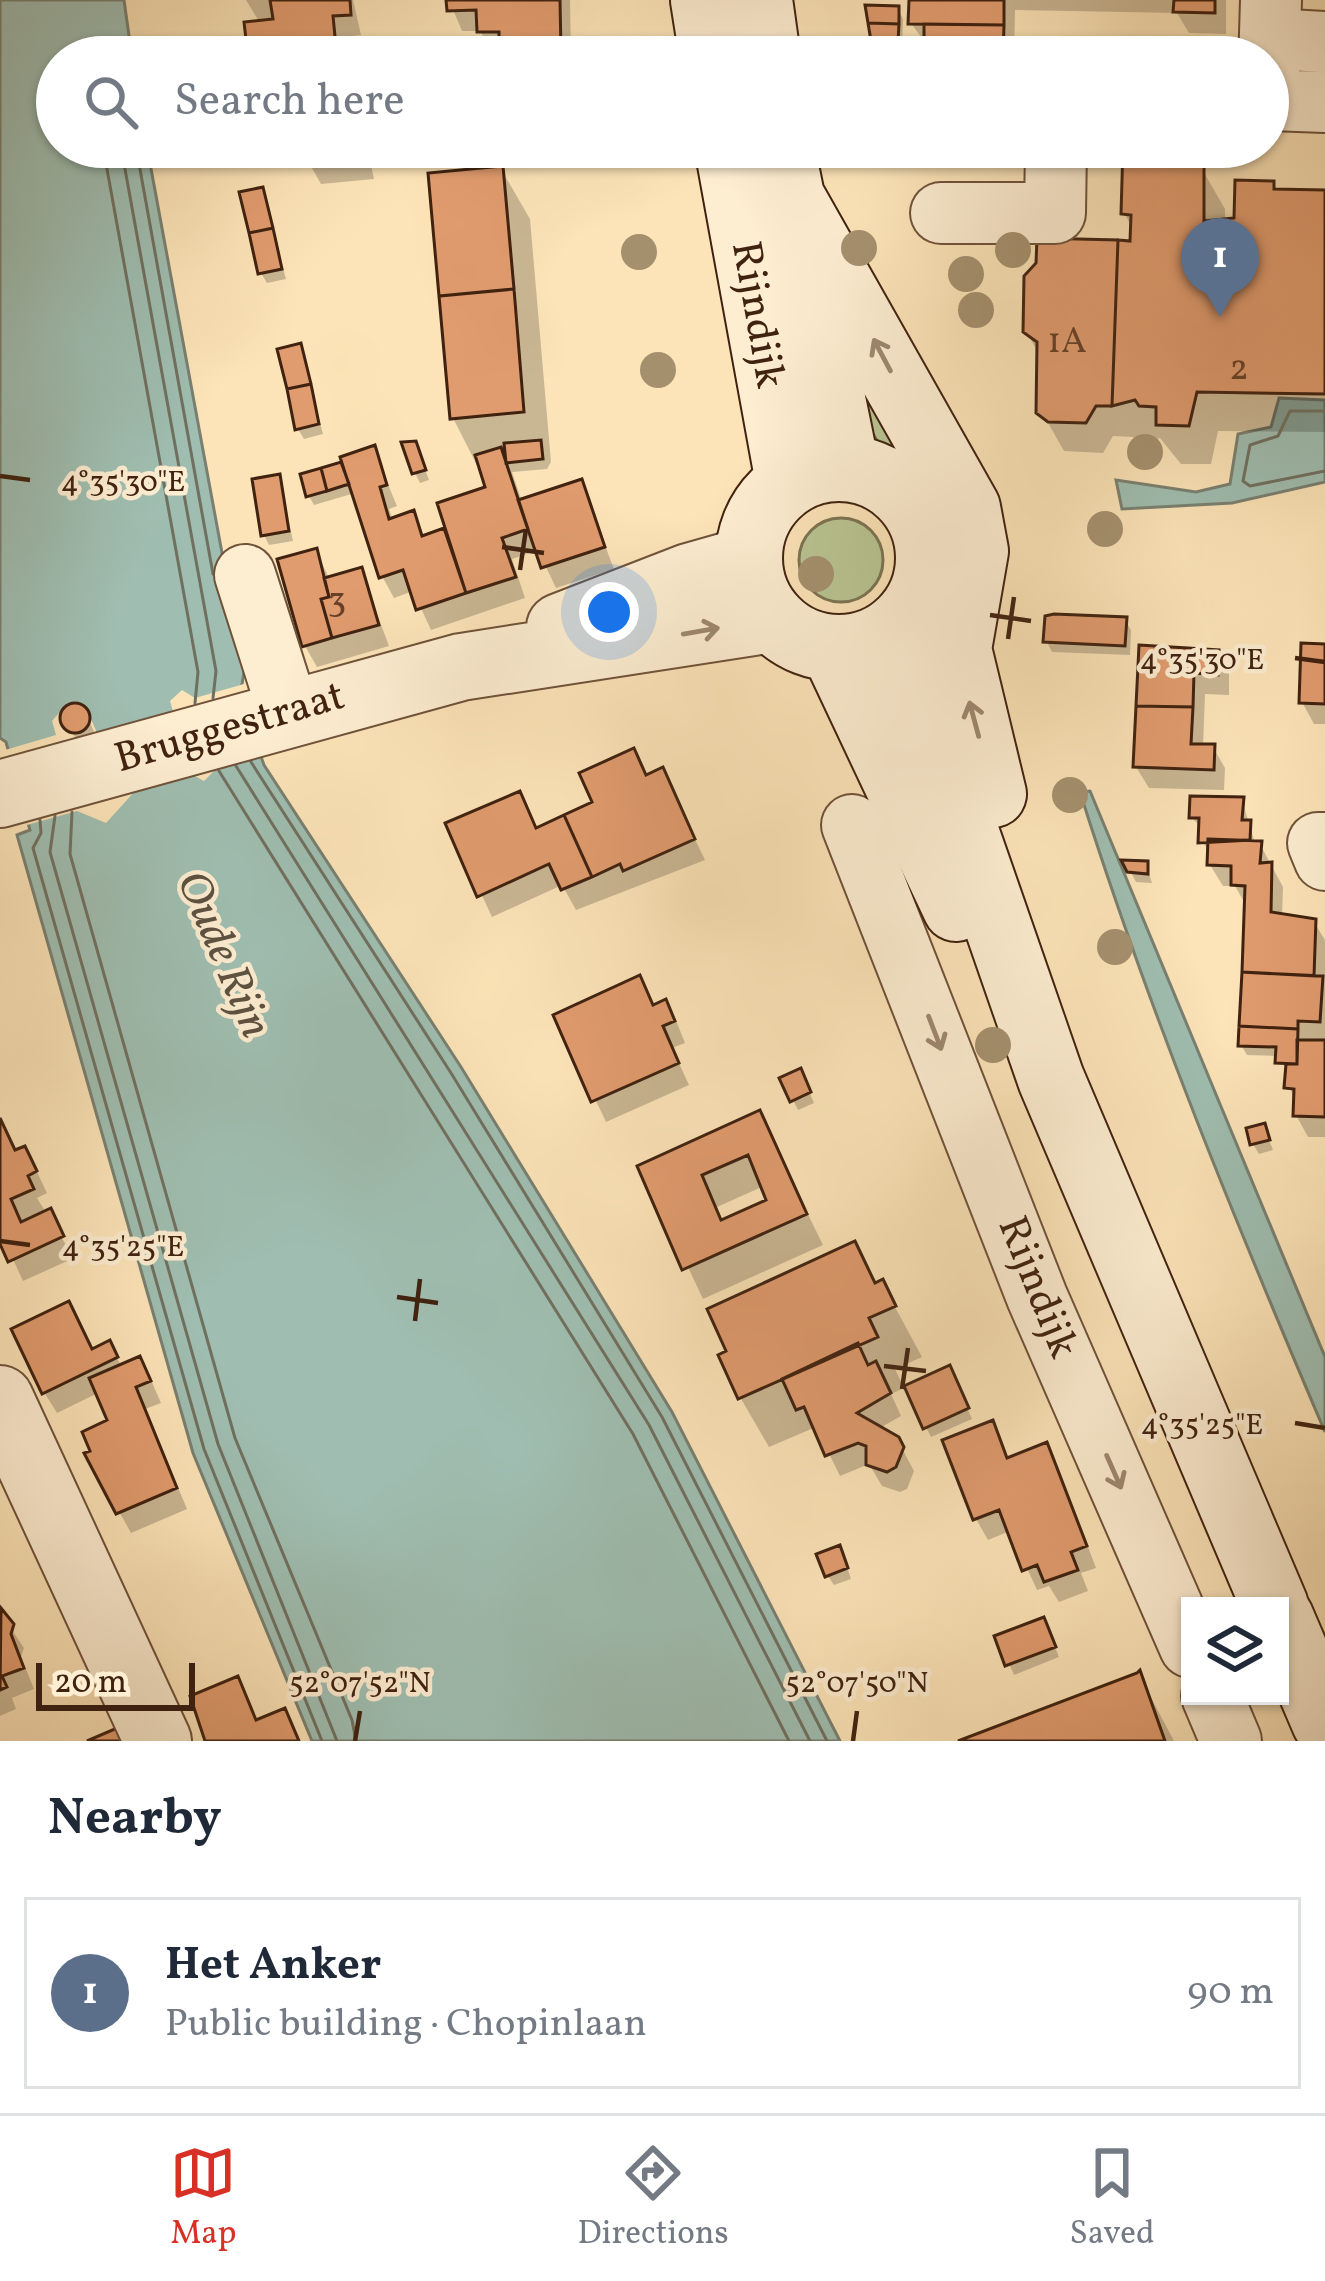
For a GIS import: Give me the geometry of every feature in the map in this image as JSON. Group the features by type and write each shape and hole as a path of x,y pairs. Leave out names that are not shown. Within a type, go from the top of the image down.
{"main road":[{"path":"704,0 710,36"},
{"path":"758,0 764,36"},
{"name":"Rijndijk","path":"734,168 817,475"},
{"path":"786,171 967,508 975,551 961,626 961,670 1010,860 1051,1079"},
{"name":"Rijndijk","path":"786,171 817,475"},
{"path":"817,475 885,480 903,494 926,534 927,580 904,621 860,642 811,644 760,590 755,524 817,475"},
{"name":"Bruggestraat","path":"8,792 461,667 652,590 760,590"},
{"path":"860,642 930,730 1051,1079 1271,1597"},
{"path":"860,642 925,850 1051,1079"},
{"path":"0,1399 158,1741"},
{"path":"1289,1638 1325,1722"}],"street":[{"path":"1289,101 1325,102"},
{"path":"941,213 1055,213 1056,168"},
{"path":"244,575 272,716"},
{"name":"Rijndijk","path":"852,825 1037,1297 1181,1626"},
{"path":"893,924 925,850"},
{"path":"1215,1705 1231,1741"}],"green space":[{"path":"879,390 918,462 906,469 881,446 862,409 859,398"},
{"path":"841,518 870,531 883,560 870,589 841,602 812,589 799,560 812,531"}],"water":[{"name":"Oude Rijn","path":"0,0 124,0 129,36 36,36 36,168 151,168 244,672 240,697 264,765 461,1067 672,1412 840,1741 312,1741 193,1453 17,835 30,830 6,742 0,738"},
{"path":"1279,398 1325,400 1325,482 1232,503 1122,509 1116,480 1196,492 1230,484 1238,434 1271,427"},
{"path":"1090,791 1325,1357 1325,1432 1164,1035 1080,792"}],"pier":[{"path":"244,684 266,756 216,769 204,781 191,774 136,790 106,823 77,811 27,825 5,750 56,735 52,721 64,707 75,703 86,708 98,735 174,715 170,701 182,690 195,698"}],"building":[{"path":"270,0 350,0 351,15 333,16 335,36 246,36 244,22 273,19"},
{"path":"446,0 560,0 561,36 477,32 476,10 447,11"},
{"path":"909,0 1004,0 1004,25 908,24"},
{"path":"1174,0 1215,0 1215,13 1173,12"},
{"path":"865,5 899,6 899,24 868,23"},
{"path":"868,23 899,24 898,36 870,36"},
{"path":"924,24 1004,25 1004,36 924,36"},
{"path":"503,168 514,289 439,296 428,173"},
{"path":"1122,168 1204,168 1204,221 1234,218 1235,180 1274,181 1274,189 1325,190 1325,394 1197,392 1189,426 1156,425 1156,407 1139,406 1135,400 1112,406 1118,240 1130,241 1131,215 1121,214"},
{"path":"263,187 273,228 249,233 239,192"},
{"path":"273,228 282,269 258,274 249,233"},
{"path":"1037,238 1118,240 1112,406 1096,406 1086,423 1048,422 1036,413 1037,342 1023,332 1024,276 1036,263"},
{"path":"514,289 524,412 450,419 439,296"},
{"path":"301,343 311,384 287,389 277,349"},
{"path":"311,384 319,424 295,430 287,389"},
{"path":"541,440 543,459 506,463 504,443"},
{"path":"416,441 426,470 412,474 401,442"},
{"path":"375,445 387,485 380,487 389,519 414,510 422,536 444,528 466,593 416,610 403,570 379,578 340,457"},
{"path":"501,447 528,529 502,538 516,577 466,593 437,503 485,487 475,455"},
{"path":"341,462 349,484 327,491 321,468"},
{"path":"321,468 327,491 306,497 300,474"},
{"path":"280,474 289,531 261,536 252,479"},
{"path":"582,479 605,547 541,568 518,500"},
{"path":"317,548 329,597 321,599 332,638 302,647 277,559"},
{"path":"362,567 379,625 332,638 321,599 329,597 324,578"},
{"path":"1045,616 1127,617 1125,646 1043,642"},
{"path":"1301,643 1325,644 1325,704 1299,703"},
{"path":"1139,645 1219,650 1218,675 1194,673 1193,707 1136,706"},
{"path":"75,703 90,718 75,733 60,718"},
{"path":"1136,706 1193,707 1191,744 1215,744 1214,770 1133,767"},
{"path":"634,748 646,775 663,767 695,839 623,871 620,864 592,877 564,815 592,802 579,773"},
{"path":"520,791 536,828 564,815 592,877 561,890 549,864 477,897 445,823"},
{"path":"1190,796 1244,797 1242,820 1251,820 1250,840 1198,843 1199,818 1189,818"},
{"path":"1208,839 1262,841 1260,863 1272,862 1271,912 1316,919 1314,976 1242,972 1245,886 1231,885 1231,866 1207,865"},
{"path":"1121,860 1148,861 1148,874 1127,872"},
{"path":"1242,972 1323,976 1320,1022 1298,1021 1298,1029 1239,1026"},
{"path":"640,975 653,1005 666,999 675,1021 663,1026 679,1063 591,1102 553,1015"},
{"path":"1239,1026 1298,1029 1297,1064 1275,1063 1276,1047 1238,1046"},
{"path":"1297,1040 1325,1040 1325,1117 1293,1116 1294,1089 1284,1088 1286,1064 1297,1064"},
{"path":"801,1068 811,1092 790,1102 779,1078"},
{"path":"760,1110 807,1214 682,1270 637,1166","holes":["748,1155 766,1200 721,1220 702,1175"]},
{"path":"0,1118 15,1150 25,1146 37,1171 28,1176 34,1189 11,1199 21,1222 51,1208 64,1236 8,1262 0,1244"},
{"path":"1265,1123 1270,1140 1250,1145 1246,1128"},
{"path":"855,1241 875,1283 883,1279 896,1306 869,1318 878,1337 738,1399 718,1355 726,1351 707,1309"},
{"path":"69,1301 92,1349 110,1340 118,1357 42,1394 11,1329"},
{"path":"858,1343 868,1365 876,1361 891,1393 857,1413 899,1437 904,1447 896,1467 887,1472 866,1465 866,1446 858,1443 825,1456 804,1407 796,1410 782,1379"},
{"path":"140,1356 151,1381 136,1387 177,1488 116,1514 84,1453 90,1451 82,1432 107,1420 89,1378"},
{"path":"950,1365 969,1408 923,1429 904,1386"},
{"path":"993,1420 1007,1458 1047,1442 1087,1546 1071,1552 1078,1570 1044,1582 1037,1565 1022,1571 999,1510 973,1520 942,1440"},
{"path":"840,1545 848,1568 825,1577 816,1554"},
{"path":"1,1608 14,1624 11,1634 24,1668 2,1676 7,1687 0,1690"},
{"path":"1044,1617 1056,1647 1005,1666 994,1636"},
{"path":"1140,1670 1165,1741 958,1741 1137,1673"},
{"path":"238,1676 256,1720 285,1708 299,1741 205,1741 190,1696"},
{"path":"117,1728 122,1741 87,1741"}],"place":[{"name":"Het Anker","path":"1220,317"}]}
